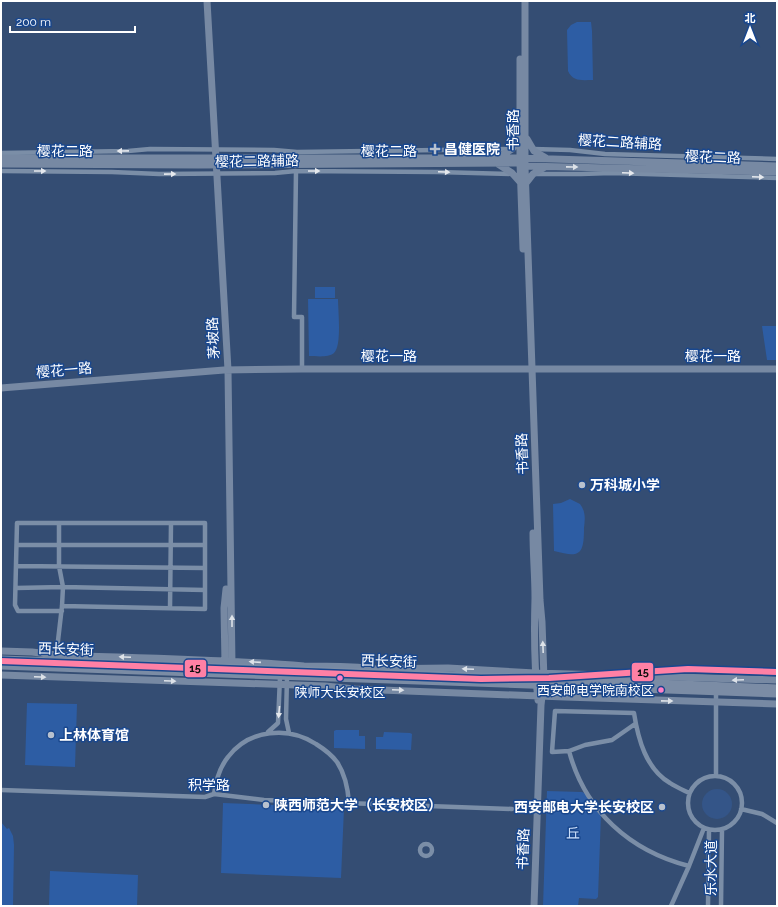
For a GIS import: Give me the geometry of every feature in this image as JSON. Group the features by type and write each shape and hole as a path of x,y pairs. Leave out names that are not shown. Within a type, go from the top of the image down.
{"main road":[{"name":"西长安街","path":"1,659 56,658 229,667 539,679 777,694"},
{"name":"西长安街","path":"1,666 229,667 284,677 539,679"},
{"name":"西长安街","path":"716,689 777,688"}],"street":[{"name":"茅坡路","path":"204,1 215,162 226,370 230,595 232,606 228,645 229,667"},
{"name":"茅坡路","path":"207,1 214,149"},
{"name":"书香路","path":"520,1 523,139"},
{"name":"书香路","path":"525,1 523,183 540,696 534,906"},
{"path":"523,139 547,163 523,183 498,161 523,139"},
{"name":"樱花二路辅路","path":"1,153 214,149 305,152 512,149"},
{"name":"樱花二路辅路","path":"533,149 570,150 605,154 777,159"},
{"name":"樱花二路","path":"1,158 215,162"},
{"name":"樱花二路","path":"1,164 523,161 777,172"},
{"name":"樱花二路","path":"547,163 777,166"},
{"name":"樱花二路辅路","path":"1,171 123,172 159,174 274,173 296,171 513,174"},
{"path":"296,171 294,317 302,317 302,369"},
{"path":"533,174 611,173 777,178"},
{"name":"樱花一路","path":"1,388 226,370 777,369"},
{"path":"17,523 59,524 205,523 205,609 62,609 18,611 15,605 17,523"},
{"path":"170,608 171,523"},
{"path":"1,650 32,652 56,658 63,587 59,566 59,524"},
{"path":"17,545 205,545"},
{"path":"16,566 205,568"},
{"path":"16,588 63,587 205,590"},
{"path":"1,675 777,704"},
{"path":"284,677 286,719 289,733"},
{"path":"214,794 218,774 228,757 242,744 258,735 270,732 278,723 284,677"},
{"path":"539,679 777,680"},
{"path":"716,689 716,776"},
{"name":"书香路","path":"531,906 540,696"},
{"path":"635,724 612,740 584,745 569,751 552,752 555,711 634,713 635,724 642,748 654,769 669,783 689,793"},
{"path":"258,735 273,732 289,733 307,738 331,754 343,773 349,803"},
{"path":"569,751 575,771 584,788 607,819 628,838 653,854 689,866"},
{"path":"716,776 728,780 734,785 739,792 741,809 734,822 722,829 706,829 697,824 688,810 689,793 694,785 702,780 716,776"},
{"name":"积学路","path":"1,790 205,797 214,794 264,800 512,809"},
{"path":"741,809 762,814 777,823"},
{"path":"671,906 706,829"},
{"name":"乐水大道","path":"706,829 708,906"},
{"name":"乐水大道","path":"721,906 722,829"}],"green space":[{"path":"577,22 591,22 593,80 575,79 568,71 567,30 571,25"},
{"path":"315,287 335,287 335,298 315,298"},
{"path":"308,299 338,299 338,343 334,353 329,356 309,356"},
{"path":"762,326 777,326 777,360 767,360"},
{"path":"570,499 580,504 585,519 583,544 579,552 575,554 554,551 553,504 561,503"},
{"name":"上林体育馆","path":"27,703 77,704 75,767 25,765"},
{"path":"359,730 359,736 365,736 365,749 334,748 334,731"},
{"path":"384,732 412,734 411,750 376,749 376,737 383,737"},
{"name":"丘","path":"547,791 582,792 587,794 601,814 598,897 596,899 579,898 578,906 543,906"},
{"path":"223,803 344,808 341,878 221,873"},
{"path":"1,822 7,829 9,828 13,836 13,906 1,906"},
{"path":"50,871 138,875 137,906 49,906"}],"shaded area":[{"path":"717,789 727,794 732,804 727,814 717,819 707,814 702,804 707,794"}],"transit line":[{"name":"15","path":"1,661 481,679 549,678 688,669 777,672"}],"place":[{"name":"昌健医院","path":"435,149"},
{"name":"万科城小学","path":"582,485"},
{"name":"陕师大长安校区","path":"340,678"},
{"name":"西安邮电学院南校区","path":"661,690"},
{"name":"上林体育馆","path":"51,735"},
{"name":"陕西师范大学（长安校区）","path":"266,805"},
{"name":"西安邮电大学长安校区","path":"662,807"}]}
